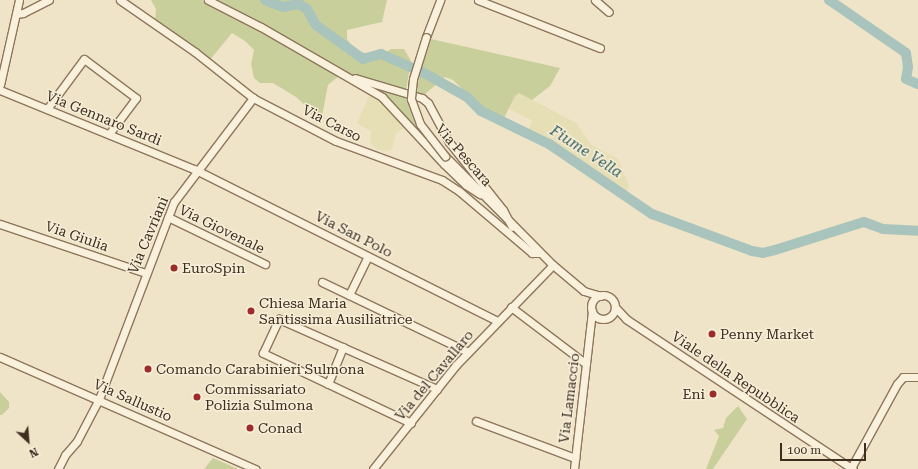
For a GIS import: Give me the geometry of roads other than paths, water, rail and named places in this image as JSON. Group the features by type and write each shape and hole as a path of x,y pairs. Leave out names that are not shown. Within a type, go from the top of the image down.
{"street":[{"path":"0,84 19,0"},
{"path":"16,14 28,11 49,0"},
{"name":"Via Carso","path":"120,0 195,52 253,98 336,141 442,180 459,191 532,253 539,253"},
{"path":"208,0 261,27 390,103 444,164 466,185 480,194"},
{"name":"Via Pescara","path":"440,0 426,37 413,79 411,99 420,124 445,156 480,194 539,253 584,292 592,309"},
{"path":"478,0 600,48"},
{"path":"595,0 609,12"},
{"path":"47,109 84,59 136,98 109,134"},
{"path":"344,75 424,100 449,142 503,210 512,226"},
{"name":"Via Gennaro Sardi","path":"0,90 198,171"},
{"name":"Via Cavriani","path":"58,469 65,455 77,441 99,399 174,202 253,98"},
{"name":"Via San Polo","path":"198,171 497,322"},
{"name":"Via Giovenale","path":"168,217 265,264"},
{"name":"Via Giulia","path":"0,224 146,273"},
{"path":"349,295 368,256"},
{"name":"Via del Cavallaro","path":"373,469 382,456 411,423 468,352 553,265"},
{"path":"322,282 468,352"},
{"name":"Via Pescara","path":"584,292 600,296"},
{"path":"592,330 602,319 610,317 615,307 610,298 600,296 594,300 592,309 595,316 602,319"},
{"path":"511,307 586,364"},
{"name":"Viale della Repubblica","path":"615,307 626,319 852,468"},
{"name":"Via Lamaccio","path":"574,469 586,364 592,330 592,309"},
{"name":"Viale della Repubblica","path":"610,317 626,319"},
{"path":"411,423 263,354 279,319 437,389"},
{"path":"328,384 343,347"},
{"name":"Via Sallustio","path":"0,357 99,399 255,469"},
{"path":"852,468 897,384 903,377 918,377"},
{"path":"476,421 575,458"}],"waterway":[{"name":"Fiume Vella","path":"265,0 283,7 299,4 307,9 316,25 363,59 381,54 424,73 467,97 481,111 549,144 652,214 752,251 763,253 775,250 864,222 883,229 918,231"},
{"path":"829,0 906,53 908,67 906,79 918,84"}],"place":[{"name":"EuroSpin","path":"174,268"},
{"name":"Chiesa Maria Santissima Ausiliatrice","path":"251,311"},
{"name":"Penny Market","path":"712,334"},
{"name":"Comando Carabinieri Sulmona","path":"148,369"},
{"name":"Eni","path":"713,394"},
{"name":"Commissariato Polizia Sulmona","path":"197,397"},
{"name":"Conad","path":"250,428"}]}
